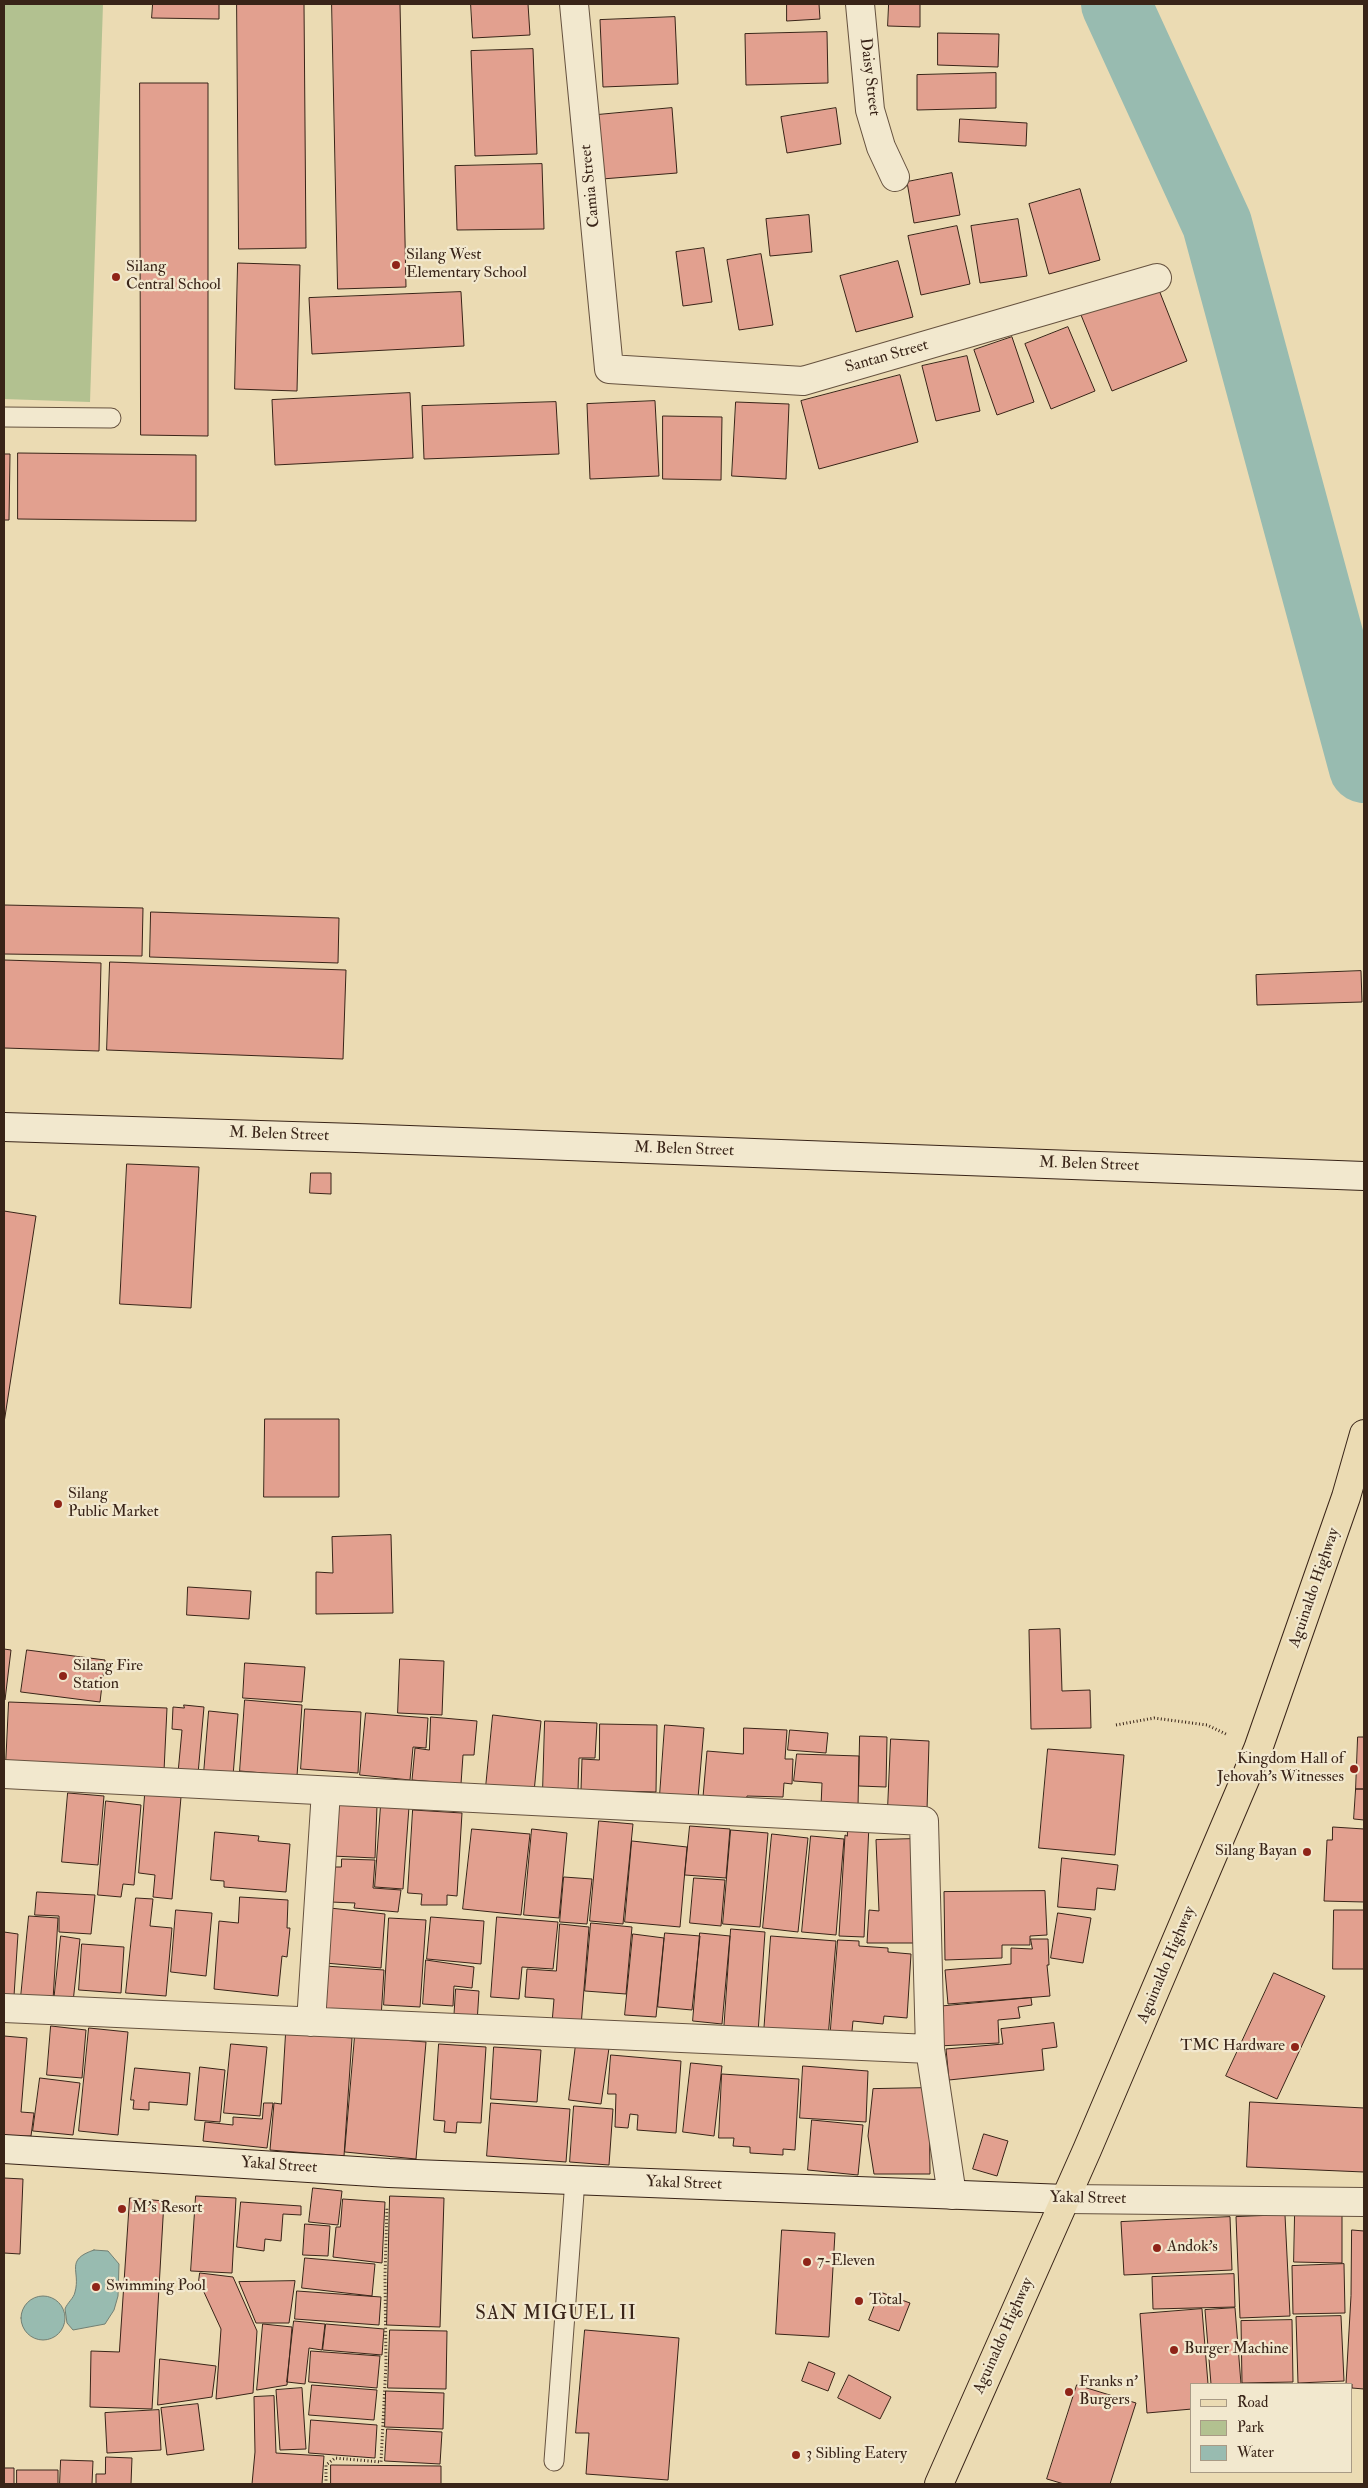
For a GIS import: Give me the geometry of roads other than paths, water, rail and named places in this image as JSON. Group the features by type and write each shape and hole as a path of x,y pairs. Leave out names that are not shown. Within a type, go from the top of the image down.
{"main road":[{"name":"Aguinaldo Highway","path":"939,2484 1066,2199 1258,1749 1343,1506 1364,1434"}],"street":[{"name":"Camia Street","path":"574,4 609,369"},
{"name":"Daisy Street","path":"860,4 870,110 881,147 895,177"},
{"name":"Santan Street","path":"609,369 803,381 1157,278"},
{"name":"M. Belen Street","path":"4,1127 356,1138 1364,1176"},
{"path":"4,1774 924,1820 930,2050 952,2195"},
{"path":"311,2022 326,1791"},
{"path":"4,2008 930,2050"},
{"name":"Yakal Street","path":"4,2149 389,2173 952,2195 1066,2199 1364,2202"}],"lane":[{"path":"4,417 112,418"},
{"path":"554,2461 575,2180"}],"water":[{"name":"Swimming Pool","path":"94,2250 108,2251 119,2264 118,2296 114,2310 105,2324 73,2330 67,2323 65,2309 75,2292 76,2262 85,2254"},
{"name":"Swimming Pool","path":"43,2296 55,2300 61,2306 65,2318 61,2330 55,2336 43,2340 31,2336 25,2330 21,2318 25,2306 31,2300"}],"waterway":[{"path":"1116,4 1217,224 1364,768"}],"place":[{"name":"Silang West Elementary School","path":"396,265"},
{"name":"Silang Central School","path":"116,277"},
{"name":"Silang Public Market","path":"58,1504"},
{"name":"Silang Fire Station","path":"63,1676"},
{"name":"Kingdom Hall of Jehovah's Witnesses","path":"1354,1769"},
{"name":"Silang Bayan","path":"1307,1852"},
{"name":"TMC Hardware","path":"1295,2047"},
{"name":"M's Resort","path":"122,2209"},
{"name":"Andok's","path":"1157,2248"},
{"name":"7-Eleven","path":"807,2262"},
{"name":"Swimming Pool","path":"96,2287"},
{"name":"Total","path":"859,2301"},
{"name":"Burger Machine","path":"1174,2350"},
{"name":"Franks n' Burgers","path":"1069,2392"},
{"name":"3 Sibling Eatery","path":"796,2455"}],"district":[{"name":"SAN MIGUEL II","path":"556,2315"}]}
